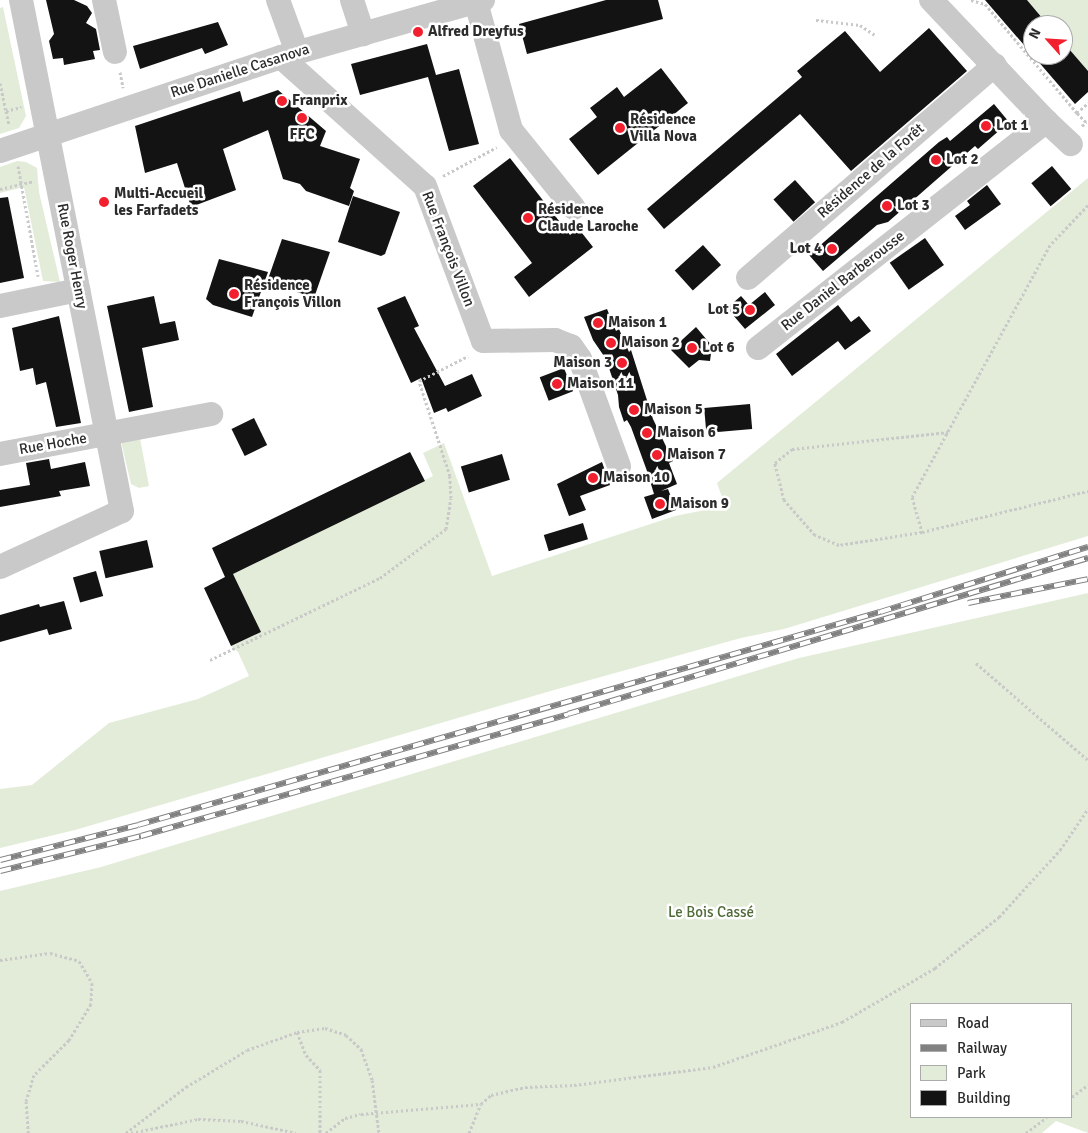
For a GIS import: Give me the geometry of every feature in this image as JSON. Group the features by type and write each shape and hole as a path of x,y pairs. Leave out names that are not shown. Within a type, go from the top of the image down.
{"street":[{"name":"Rue Roger Henry","path":"0,567 122,511 107,434 70,292 56,175 39,102 21,0"},
{"path":"104,0 115,52"},
{"path":"278,0 289,54"},
{"path":"352,0 363,34"},
{"path":"931,0 1046,121 1072,144"},
{"path":"479,1 511,130 574,208"},
{"name":"Rue Danielle Casanova","path":"5,150 128,108 232,84 289,54 479,1"},
{"name":"Rue François Villon","path":"289,54 425,186 483,341"},
{"name":"Résidence de la Forêt","path":"748,278 994,65"},
{"name":"Rue Daniel Barberousse","path":"758,348 1046,121"},
{"path":"0,306 70,292"},
{"path":"483,341 524,342 556,340 571,346 580,359 619,466"},
{"name":"Rue Hoche","path":"0,454 211,414"}],"path":[{"path":"971,0 985,4 1078,113"},
{"path":"816,20 860,25 875,35"},
{"path":"115,52 128,108"},
{"path":"0,82 6,111 5,150 21,184 40,282 50,287 59,285 70,292"},
{"path":"6,111 39,102"},
{"path":"425,186 516,136"},
{"path":"0,189 56,175"},
{"path":"922,532 912,497 1050,246 1088,205"},
{"path":"210,660 380,578 446,529 451,498 450,476 419,381 466,357 483,341"},
{"path":"948,432 792,449 775,464 784,500 815,535 839,545 922,532 1088,491"},
{"path":"976,663 1088,760"},
{"path":"469,1133 481,1104 491,1095 524,1087 574,1085 714,1067 842,1022 935,968 999,917 1060,850 1088,809"},
{"path":"0,960 50,952 79,961 92,982 91,1004 69,1040 34,1075 26,1101 28,1133"},
{"path":"126,1133 186,1087 248,1050 297,1032 325,1028 346,1035 361,1049 372,1080 378,1112 379,1133"},
{"path":"297,1032 306,1055 320,1070 320,1133"},
{"path":"1073,1097 1088,1085"},
{"path":"326,1133 345,1118 378,1112 481,1104"},
{"path":"1026,1133 1046,1118"},
{"path":"130,1133 198,1119 241,1121 296,1133"},
{"path":"276,1128 280,1133"}],"green space":[{"path":"1027,0 1088,0 1088,71 1073,54 1073,15 1040,15"},
{"path":"3,7 26,116 19,128 0,134 0,8"},
{"path":"17,161 26,162 37,168 39,192 60,282 43,281 24,187 0,193 0,167"},
{"path":"1088,178 1088,536 784,629 741,638 554,690 75,830 0,848 0,789 32,785 109,723 198,699 249,676 238,652 231,646 233,574 433,476 423,453 444,443 492,576 675,516 705,510 727,511 717,483"},
{"path":"139,433 149,486 139,488 131,484 120,437"},
{"name":"Le Bois Cassé","path":"1088,593 1088,1133 1056,1121 1042,1133 0,1133 0,891 101,867 799,658"}],"building":[{"path":"46,0 74,0 87,6 92,13 86,23 96,29 100,50 93,51 95,59 64,65 63,58 53,59 49,41 54,34"},
{"path":"606,0 658,0 663,19 527,54 519,24"},
{"path":"985,0 1027,0 1040,15 1023,15 1023,44"},
{"path":"218,22 228,45 205,54 202,48 140,69 133,46"},
{"path":"929,28 967,71 851,171 800,114 664,229 647,209 802,77 797,71 845,31 880,72"},
{"path":"427,44 436,75 459,69 479,144 449,151 428,77 360,95 351,64"},
{"path":"1073,54 1088,71 1088,92 1075,104 1041,65 1073,65"},
{"name":"Résidence Villa Nova","path":"661,68 688,103 598,175 569,139 597,117 590,108 617,87 624,97"},
{"path":"278,90 326,131 320,146 360,159 350,188 354,191 349,206 306,191 300,184 283,179 268,130 223,149 236,190 191,207 177,163 145,173 135,126 240,91 243,102"},
{"path":"994,104 1009,122 978,149 975,146 888,222 877,225 823,271 809,255 939,142 947,137 950,141"},
{"name":"Résidence Claude Laroche","path":"510,158 570,235 578,228 593,247 529,297 514,277 532,263 473,186"},
{"path":"1052,166 1071,189 1051,206 1031,183"},
{"path":"795,180 815,202 794,222 773,199"},
{"path":"987,185 1001,204 965,230 955,216 970,205 967,201"},
{"name":"Résidence François Villon","path":"353,196 400,212 385,254 381,256 338,242"},
{"path":"8,197 24,278 0,283 0,198"},
{"path":"925,238 944,265 909,290 890,263"},
{"name":"Résidence François Villon","path":"282,239 330,252 315,295 312,297 267,282"},
{"path":"703,245 721,265 693,290 675,270"},
{"name":"Résidence François Villon","path":"219,259 268,272 252,317 213,305 206,299"},
{"name":"Lot 5","path":"765,292 775,305 745,329 727,308 741,296 749,305"},
{"path":"154,296 160,324 175,321 179,340 142,348 153,407 129,412 107,306"},
{"path":"405,296 419,326 414,328 445,386 472,374 482,396 448,412 446,408 434,413 421,378 411,383 377,308"},
{"path":"838,305 851,322 859,316 871,331 845,350 838,341 792,376 776,354"},
{"path":"607,309 616,331 619,329 629,352 631,350 653,419 673,461 669,463 677,484 661,491 668,489 676,510 652,519 644,497 654,494 647,471 631,427 627,420 624,422 619,407 618,395 606,359 593,340 584,317"},
{"path":"59,316 81,423 56,427 46,382 36,385 33,368 20,371 12,328"},
{"name":"Lot 6","path":"696,327 712,346 710,361 699,360 689,368 671,350"},
{"name":"Maison 11","path":"564,368 573,391 549,401 540,377"},
{"path":"750,404 752,429 706,433 704,408"},
{"path":"254,418 267,445 245,456 232,429"},
{"path":"410,452 425,481 233,574 261,632 231,646 204,588 225,577 212,548"},
{"path":"502,454 510,480 469,492 461,467"},
{"path":"49,459 51,469 85,462 90,486 59,491 61,496 0,507 0,490 30,485 26,463"},
{"path":"602,462 610,485 580,496 586,510 569,516 557,484"},
{"path":"583,523 588,539 549,551 544,535"},
{"path":"147,540 153,567 106,578 99,551"},
{"path":"96,571 103,596 80,603 73,578"},
{"path":"64,601 72,629 49,635 47,629 0,642 0,615 39,604 40,607"}],"railway":[{"path":"0,860 138,825 880,612 1088,547"},
{"path":"0,871 141,836 568,714 1088,558"},
{"path":"968,603 1088,579"}],"place":[{"name":"Alfred Dreyfus","path":"418,32"},
{"name":"Franprix","path":"282,101"},
{"name":"FFC","path":"302,118"},
{"name":"Lot 1","path":"986,126"},
{"name":"Résidence Villa Nova","path":"620,128"},
{"name":"Lot 2","path":"936,160"},
{"name":"Multi-Accueil les Farfadets","path":"104,202"},
{"name":"Lot 3","path":"887,206"},
{"name":"Résidence Claude Laroche","path":"528,218"},
{"name":"Lot 4","path":"832,249"},
{"name":"Résidence François Villon","path":"234,294"},
{"name":"Lot 5","path":"750,310"},
{"name":"Maison 1","path":"598,323"},
{"name":"Maison 2","path":"611,343"},
{"name":"Lot 6","path":"692,348"},
{"name":"Maison 3","path":"622,363"},
{"name":"Maison 11","path":"557,384"},
{"name":"Maison 5","path":"634,410"},
{"name":"Maison 6","path":"647,433"},
{"name":"Maison 7","path":"657,455"},
{"name":"Maison 10","path":"593,478"},
{"name":"Maison 9","path":"660,504"}]}
